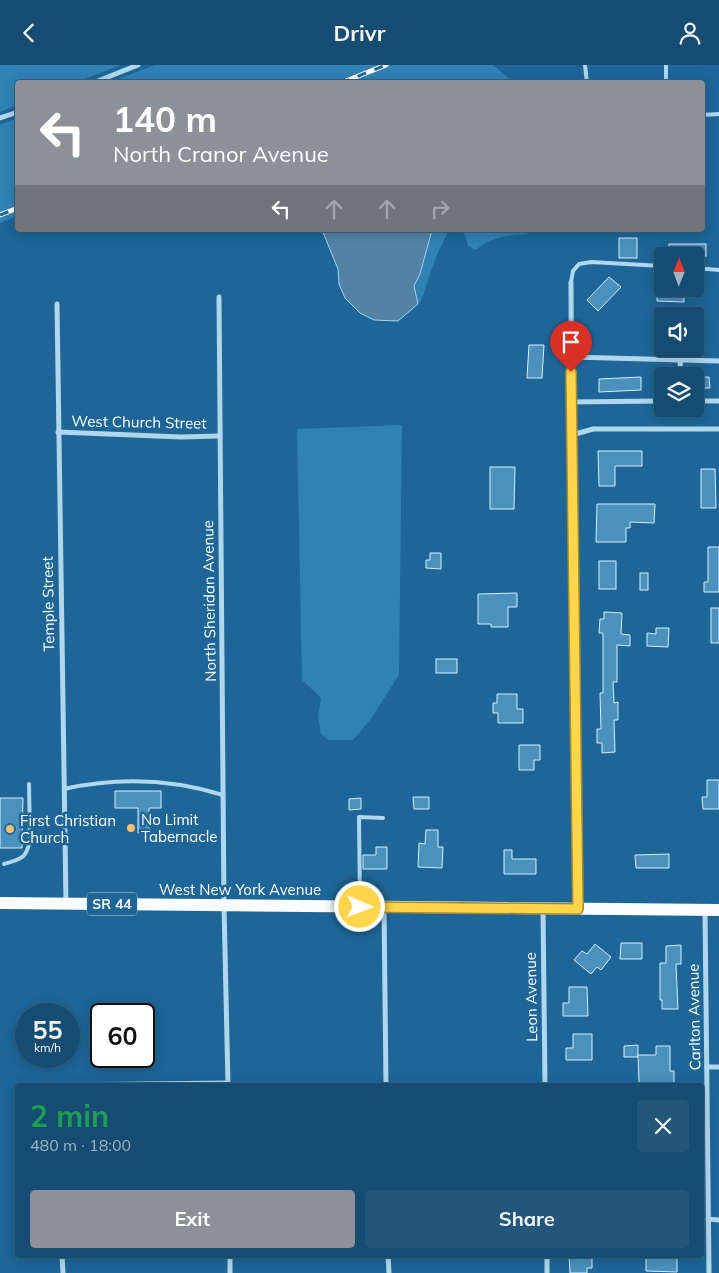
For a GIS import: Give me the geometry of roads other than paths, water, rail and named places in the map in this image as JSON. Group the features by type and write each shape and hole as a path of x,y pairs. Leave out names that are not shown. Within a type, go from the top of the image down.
{"main road":[{"name":"West New York Avenue","path":"0,903 719,910"}],"street":[{"path":"100,80 138,65"},
{"path":"0,119 15,113"},
{"path":"571,282 570,402 578,909"},
{"name":"North Sheridan Avenue","path":"219,297 224,905 228,1083"},
{"name":"Temple Street","path":"57,305 66,904"},
{"path":"571,357 719,361"},
{"path":"680,360 680,367"},
{"path":"570,402 654,401"},
{"path":"704,401 719,401"},
{"path":"572,437 593,429 719,429"},
{"name":"West Church Street","path":"58,432 181,437 219,436"},
{"path":"384,907 386,1083"},
{"name":"Leon Avenue","path":"543,908 545,1083"},
{"name":"Carlton Avenue","path":"705,910 709,1273"},
{"path":"707,1067 719,1067"},
{"path":"708,1219 719,1220"},
{"path":"62,1258 62,1273"},
{"path":"230,1258 230,1273"},
{"path":"388,1258 388,1273"},
{"path":"547,1258 547,1273"}],"lane":[{"path":"585,65 587,80"},
{"path":"666,65 666,80"},
{"path":"705,115 719,114"},
{"path":"571,282 573,271 579,263 654,266"},
{"path":"704,268 717,269 719,266"},
{"path":"64,789 86,784 146,781 185,785 223,795"},
{"path":"4,864 22,858 28,852 30,839 29,784"},
{"path":"360,907 359,817 383,818"},
{"path":"30,839 65,839"}],"railway":[{"path":"348,80 386,65"},
{"path":"0,215 15,209"}],"place":[{"name":"No Limit Tabernacle","path":"131,828"},
{"name":"First Christian Church","path":"10,829"}]}
